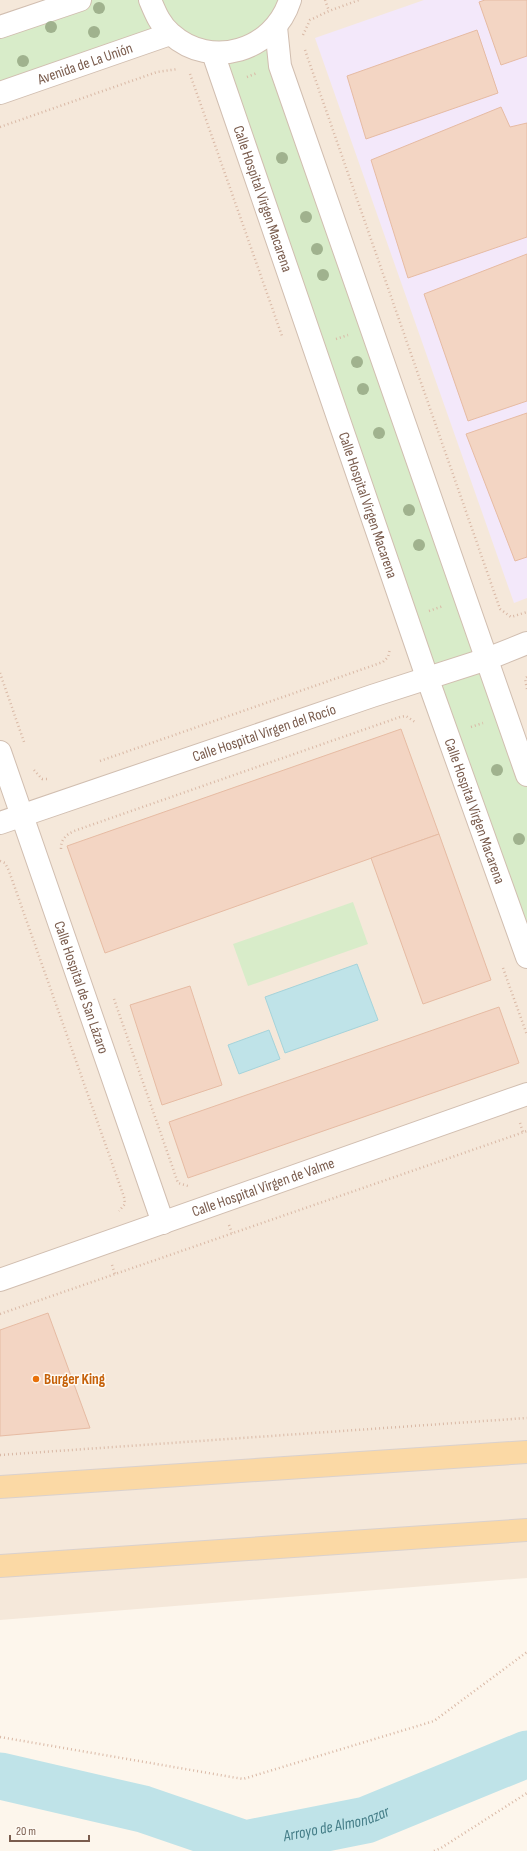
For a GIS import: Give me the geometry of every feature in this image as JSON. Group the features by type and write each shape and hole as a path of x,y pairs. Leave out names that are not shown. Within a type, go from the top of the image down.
{"main road":[{"path":"0,1487 527,1452"},
{"path":"0,1566 527,1530"}],"street":[{"path":"0,27 80,0"},
{"path":"150,0 157,18 170,34 190,47 213,53 236,51 258,42 276,28 287,11 290,0"},
{"path":"276,28 280,66 527,775"},
{"name":"Avenida de La Unión","path":"0,93 170,34"},
{"name":"Calle Hospital Virgen Macarena","path":"213,53 427,677 527,957"},
{"name":"Calle Hospital Virgen del Rocío","path":"0,823 427,677 487,659 527,643"},
{"name":"Calle Hospital de San Lázaro","path":"0,752 163,1223"},
{"name":"Calle Hospital Virgen de Valme","path":"0,1280 527,1094"}],"path":[{"path":"325,0 329,11"},
{"path":"359,0 310,20 303,35 306,57 500,608 505,614 511,617 527,612"},
{"path":"198,94 280,66"},
{"path":"0,127 157,72 176,68 191,74 284,341"},
{"path":"314,347 398,317"},
{"path":"407,618 493,589"},
{"path":"98,761 383,662 388,657 390,650 389,643"},
{"path":"0,673 26,747"},
{"path":"527,677 525,679 527,689"},
{"path":"448,735 506,714"},
{"path":"62,851 62,840 67,834 74,831 400,717 406,716 414,720 416,724"},
{"path":"32,766 34,771 42,779 55,777"},
{"path":"0,861 5,863 9,870 124,1197 125,1204 119,1212 114,1214"},
{"path":"112,994 178,1183 194,1186"},
{"path":"0,1314 527,1131"},
{"path":"0,1454 527,1418"},
{"path":"0,1738 243,1779 434,1721 527,1652"},
{"path":"434,1851 527,1793"}],"shaded area":[{"path":"0,0 527,0 527,1578 0,1620"},
{"path":"424,0 527,0 527,598 514,603 315,38"}],"green space":[{"path":"80,0 290,0 276,27 527,775 527,957 213,53 170,34 0,93 0,27"},
{"path":"353,902 368,944 248,986 233,944"}],"water":[{"path":"357,964 378,1020 285,1053 265,997"},
{"path":"269,1030 280,1059 239,1074 228,1045"}],"building":[{"path":"485,0 527,0 527,56 501,65 479,2"},
{"path":"477,30 498,93 366,139 347,76"},
{"path":"501,107 510,127 527,123 527,237 408,278 371,160"},
{"path":"527,254 527,401 468,421 424,294"},
{"path":"527,413 527,557 515,561 466,434"},
{"path":"401,729 439,834 105,953 67,846"},
{"path":"439,834 491,980 423,1004 371,858"},
{"path":"190,986 222,1085 162,1105 130,1005"},
{"path":"499,1007 519,1063 188,1178 169,1122"},
{"name":"Burger King","path":"48,1313 90,1428 0,1436 0,1330"}],"waterway":[{"name":"Arroyo de Almonazar","path":"0,1776 143,1809 245,1844 366,1820 527,1754"}],"place":[{"name":"Burger King","path":"36,1379"}]}
